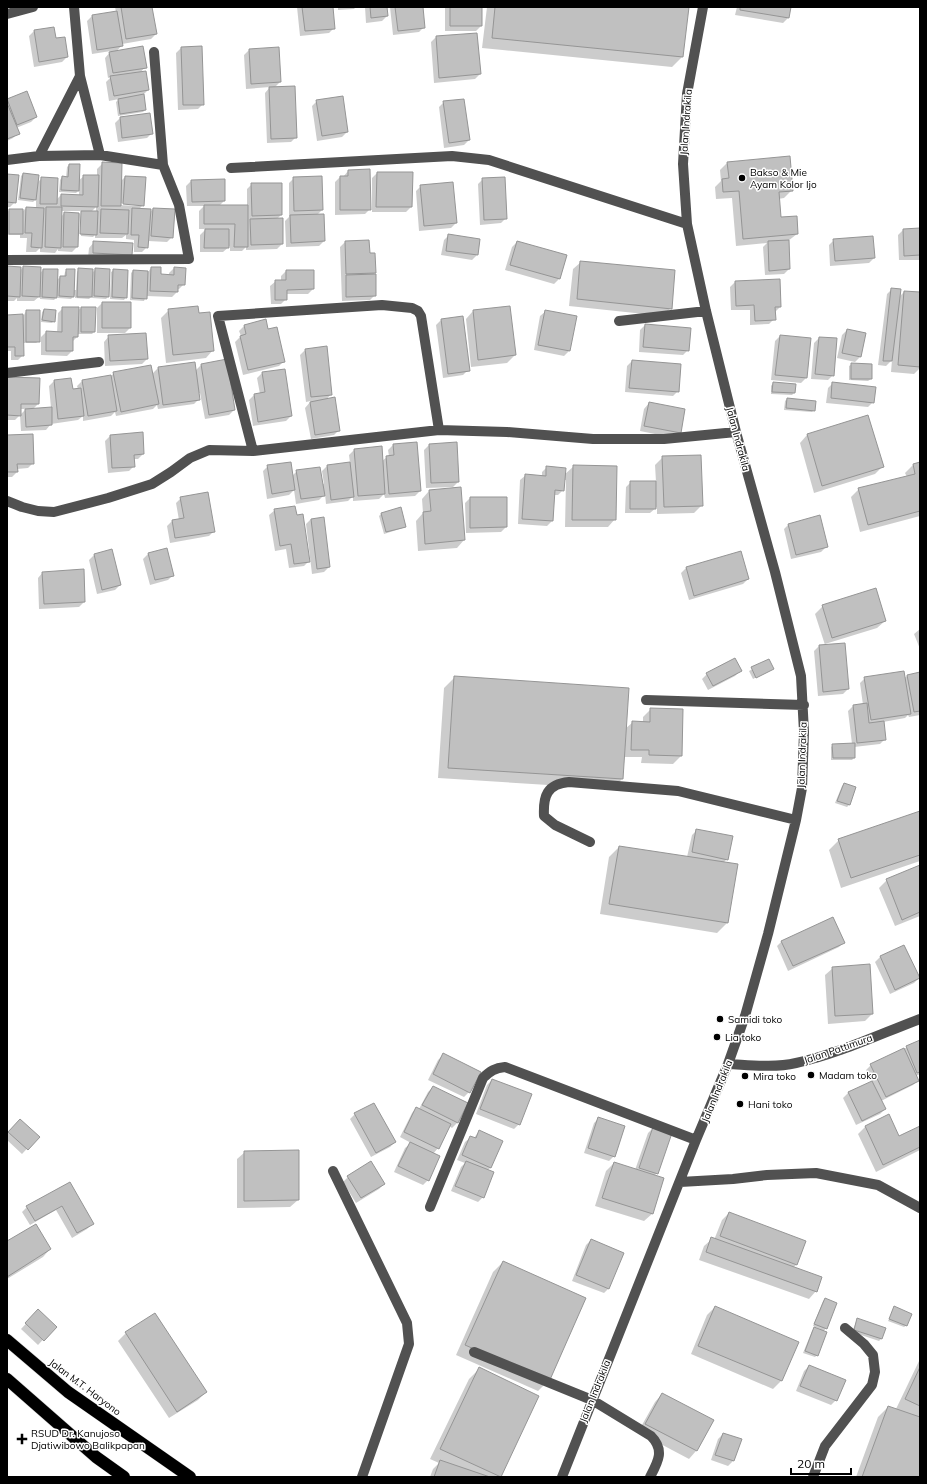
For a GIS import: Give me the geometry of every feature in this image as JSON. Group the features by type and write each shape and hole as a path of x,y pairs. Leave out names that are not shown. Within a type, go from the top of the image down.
{"highway":[{"name":"Jalan M.T. Haryono","path":"7,1340 68,1392 190,1477"},
{"path":"7,1379 96,1457 124,1477"}],"street":[{"path":"7,14 33,7"},
{"path":"74,7 80,76 100,155"},
{"name":"Jalan Indrakila","path":"562,1477 696,1140 728,1064 745,1016 768,934 796,820 802,788 804,705 801,676 775,572 736,432 706,311 687,224 683,164 687,94 703,7"},
{"path":"7,260 189,259 179,205 163,166 154,52"},
{"path":"39,156 80,76"},
{"path":"7,160 39,156 100,155 163,166"},
{"path":"231,168 452,156 468,157 489,160 687,224"},
{"path":"254,451 218,316 382,305 412,308 418,311 421,316 439,430"},
{"path":"619,321 706,311"},
{"path":"7,373 99,362"},
{"path":"7,501 38,511 54,512 108,498 152,484 190,458 209,450 254,451 439,430 507,432 601,439 664,439 736,432"},
{"path":"646,700 804,705"},
{"path":"590,842 555,825 544,816 546,793 559,783 678,791 796,820"},
{"name":"Jalan Pattimura","path":"728,1064 777,1066 795,1064 824,1055 920,1019"},
{"path":"430,1207 483,1078 489,1071 496,1068 505,1067 696,1140"},
{"path":"333,1171 408,1323 409,1344 362,1477"},
{"path":"680,1182 733,1180 767,1175 816,1173 878,1185 920,1208"},
{"path":"813,1477 825,1446 872,1385 875,1372 873,1356 864,1344 845,1328"},
{"path":"474,1352 592,1400 652,1436 656,1441 660,1452 657,1463 650,1477"}],"building":[{"path":"121,7 152,7 157,34 126,39"},
{"path":"302,7 333,7 335,29 305,31"},
{"path":"370,7 387,7 388,16 371,18"},
{"path":"395,7 423,7 425,28 398,31"},
{"path":"450,7 482,7 482,26 450,26"},
{"path":"495,7 689,7 683,57 492,38"},
{"path":"740,7 791,7 789,18 740,10"},
{"path":"117,11 123,46 97,50 92,15"},
{"path":"54,27 56,38 65,37 68,57 39,62 34,30"},
{"path":"477,33 481,74 439,78 436,36"},
{"path":"143,46 147,68 113,73 109,52"},
{"path":"202,46 204,105 183,105 181,47"},
{"path":"279,47 281,82 251,84 249,49"},
{"path":"146,71 149,90 114,96 110,76"},
{"path":"295,86 297,138 271,139 269,87"},
{"path":"27,91 37,117 17,125 7,99"},
{"path":"144,94 146,110 120,114 118,99"},
{"path":"343,96 348,132 322,136 316,100"},
{"path":"464,99 470,140 449,143 443,101"},
{"path":"7,103 20,134 7,139"},
{"path":"150,113 153,134 122,138 120,117"},
{"path":"790,156 793,191 779,192 781,217 797,216 798,234 743,239 739,191 723,192 722,179 729,178 727,162"},
{"path":"102,162 122,163 121,206 101,206"},
{"path":"69,164 80,164 79,191 61,190 62,176 68,177"},
{"path":"370,169 371,210 340,210 340,176 348,176 348,170"},
{"path":"377,172 413,172 412,207 376,207"},
{"path":"23,173 39,175 36,200 20,198"},
{"path":"7,174 19,175 16,203 7,202"},
{"path":"83,175 99,175 98,207 61,206 61,194 83,195"},
{"path":"125,176 146,177 144,206 123,204"},
{"path":"322,176 323,210 294,211 293,177"},
{"path":"41,177 58,178 57,204 40,204"},
{"path":"505,177 507,219 484,220 482,178"},
{"path":"225,179 225,201 192,202 191,180"},
{"path":"453,182 457,223 424,226 420,185"},
{"path":"251,183 282,183 282,215 252,216"},
{"path":"204,205 248,205 248,247 234,247 235,224 204,224"},
{"path":"26,207 44,208 42,248 31,247 32,233 25,233"},
{"path":"46,207 62,207 61,248 45,247"},
{"path":"132,208 151,209 148,248 138,247 139,235 131,235"},
{"path":"153,208 175,209 173,238 151,236"},
{"path":"9,209 23,209 23,234 9,234"},
{"path":"101,209 129,210 128,234 100,233"},
{"path":"81,211 98,211 97,235 80,234"},
{"path":"64,212 79,213 78,247 63,247"},
{"path":"324,214 325,241 291,243 290,215"},
{"path":"283,218 283,244 251,245 250,219"},
{"path":"920,228 920,255 904,256 903,229"},
{"path":"205,229 229,229 229,248 204,248"},
{"path":"448,234 480,239 478,255 446,251"},
{"path":"873,236 875,258 835,261 833,239"},
{"path":"369,240 370,253 375,253 376,273 346,274 345,241"},
{"path":"789,240 790,269 769,271 768,241"},
{"path":"93,241 133,243 132,255 93,253"},
{"path":"517,241 567,255 560,279 510,265"},
{"path":"580,261 675,270 672,309 577,299"},
{"path":"7,266 21,267 20,297 7,296"},
{"path":"23,266 41,267 40,297 22,296"},
{"path":"151,267 161,267 161,274 174,275 174,267 186,268 185,285 178,285 178,292 150,291"},
{"path":"78,268 93,269 92,297 77,297"},
{"path":"95,268 110,269 109,297 94,296"},
{"path":"43,269 58,269 57,298 42,297"},
{"path":"66,269 75,269 74,297 59,296 60,276 66,276"},
{"path":"113,269 128,270 127,298 112,297"},
{"path":"133,270 148,271 147,299 132,298"},
{"path":"286,270 314,270 314,289 287,290 287,300 275,300 275,280 286,280"},
{"path":"376,274 376,296 346,297 346,275"},
{"path":"780,279 781,307 775,307 776,320 755,321 754,305 736,306 735,281"},
{"path":"891,288 901,289 892,361 883,361"},
{"path":"904,291 920,292 920,367 898,365"},
{"path":"102,302 131,302 131,328 102,328"},
{"path":"198,306 199,313 210,312 214,351 173,355 168,309"},
{"path":"510,306 516,355 478,360 473,310"},
{"path":"62,307 79,307 78,337 73,337 73,351 46,351 46,331 62,332"},
{"path":"81,307 96,307 95,332 81,332"},
{"path":"44,309 56,310 55,322 42,320"},
{"path":"26,310 40,310 40,342 26,342"},
{"path":"545,310 577,316 570,351 538,345"},
{"path":"23,314 24,356 15,356 15,347 7,347 7,315"},
{"path":"463,316 470,371 448,374 441,319"},
{"path":"266,319 268,329 277,327 285,362 248,370 240,336 246,334 244,325"},
{"path":"645,324 691,328 689,351 643,347"},
{"path":"847,329 866,333 861,357 842,353"},
{"path":"146,333 148,359 110,361 108,335"},
{"path":"780,335 811,338 807,378 775,375"},
{"path":"819,337 837,338 834,376 815,374"},
{"path":"327,346 332,395 311,397 305,349"},
{"path":"227,359 235,410 209,415 201,364"},
{"path":"632,360 681,364 679,392 629,388"},
{"path":"195,362 200,400 163,405 158,367"},
{"path":"851,363 872,364 872,379 851,379"},
{"path":"151,365 159,404 121,412 113,372"},
{"path":"285,369 292,416 258,422 254,394 265,392 262,372"},
{"path":"111,375 117,411 88,416 82,380"},
{"path":"7,377 40,378 39,404 21,404 21,416 7,415"},
{"path":"71,378 73,389 81,388 84,416 58,419 54,380"},
{"path":"773,382 796,384 795,393 772,392"},
{"path":"832,382 876,387 874,403 831,398"},
{"path":"335,397 340,431 315,435 310,402"},
{"path":"787,398 816,401 815,411 786,408"},
{"path":"649,402 685,409 681,433 644,426"},
{"path":"52,407 52,425 26,427 25,409"},
{"path":"868,415 884,467 822,486 807,434"},
{"path":"143,432 144,454 134,455 135,467 112,468 110,435"},
{"path":"33,434 34,464 17,464 18,472 7,472 7,435"},
{"path":"417,442 421,491 389,494 386,456 394,455 393,444"},
{"path":"457,442 459,482 431,483 429,444"},
{"path":"382,446 385,494 358,496 354,449"},
{"path":"701,455 703,506 664,507 662,456"},
{"path":"291,462 295,490 272,494 267,465"},
{"path":"350,462 354,497 331,500 327,465"},
{"path":"920,462 920,511 868,525 858,488 915,474 913,464"},
{"path":"573,465 617,466 616,520 572,520"},
{"path":"546,466 566,468 564,491 555,490 553,521 522,519 525,474 546,476"},
{"path":"320,467 325,496 301,499 296,470"},
{"path":"630,481 656,481 656,509 630,509"},
{"path":"461,487 465,540 425,544 423,512 431,511 429,490"},
{"path":"208,492 215,532 175,538 172,520 184,518 180,497"},
{"path":"470,497 507,497 507,527 470,528"},
{"path":"295,506 297,515 303,514 310,562 294,564 291,544 280,546 274,509"},
{"path":"401,507 406,527 386,532 381,513"},
{"path":"820,515 828,547 796,555 788,524"},
{"path":"324,517 330,567 317,569 311,519"},
{"path":"167,548 174,576 155,580 148,553"},
{"path":"112,549 121,585 102,590 94,554"},
{"path":"741,551 749,579 694,596 686,567"},
{"path":"84,569 85,602 44,604 42,572"},
{"path":"876,588 886,621 832,638 822,605"},
{"path":"845,643 849,689 823,692 819,645"},
{"path":"735,658 742,671 713,686 706,673"},
{"path":"769,659 774,669 756,678 751,667"},
{"path":"904,671 911,714 871,720 864,677"},
{"path":"920,672 920,711 914,712 907,675"},
{"path":"454,676 629,688 623,779 448,768"},
{"path":"867,703 869,723 884,721 886,740 857,743 853,705"},
{"path":"650,708 683,709 682,756 649,755 649,750 631,750 632,721 650,722"},
{"path":"855,743 855,758 833,758 832,744"},
{"path":"844,783 856,787 850,805 837,801"},
{"path":"920,811 920,855 851,878 838,839"},
{"path":"696,829 733,836 728,860 692,852"},
{"path":"619,846 738,864 728,923 609,904"},
{"path":"920,865 920,912 902,920 886,879"},
{"path":"833,917 845,943 793,966 781,941"},
{"path":"904,945 920,978 895,990 880,956"},
{"path":"870,964 873,1014 835,1016 832,967"},
{"path":"920,1040 920,1072 917,1073 906,1046"},
{"path":"904,1048 919,1081 886,1097 870,1064"},
{"path":"443,1053 481,1072 470,1093 433,1074"},
{"path":"492,1079 532,1094 520,1125 480,1109"},
{"path":"872,1081 886,1109 862,1121 848,1092"},
{"path":"433,1086 468,1103 458,1123 422,1105"},
{"path":"374,1103 396,1142 376,1153 354,1113"},
{"path":"416,1107 451,1124 439,1149 404,1132"},
{"path":"889,1114 899,1136 920,1126 920,1147 883,1165 865,1126"},
{"path":"598,1117 625,1126 615,1157 588,1148"},
{"path":"20,1119 40,1137 28,1150 8,1132"},
{"path":"653,1127 672,1133 658,1174 639,1168"},
{"path":"479,1130 503,1141 491,1168 462,1155 470,1136 476,1138"},
{"path":"410,1142 440,1156 429,1181 398,1166"},
{"path":"299,1150 299,1200 244,1201 244,1151"},
{"path":"371,1161 385,1184 361,1198 347,1176"},
{"path":"466,1161 494,1172 484,1198 455,1186"},
{"path":"614,1162 664,1178 653,1214 602,1198"},
{"path":"70,1182 94,1224 77,1233 62,1206 35,1221 26,1206"},
{"path":"729,1212 806,1241 797,1265 720,1236"},
{"path":"36,1224 51,1249 7,1277 7,1241"},
{"path":"711,1237 822,1277 817,1292 706,1252"},
{"path":"591,1239 624,1253 609,1289 576,1275"},
{"path":"503,1261 586,1298 549,1382 465,1345"},
{"path":"825,1298 837,1303 827,1329 814,1324"},
{"path":"715,1306 799,1342 782,1381 698,1346"},
{"path":"894,1306 912,1314 907,1326 889,1319"},
{"path":"38,1309 57,1327 44,1341 25,1323"},
{"path":"155,1313 207,1392 177,1412 125,1332"},
{"path":"857,1318 886,1328 882,1339 854,1330"},
{"path":"814,1327 827,1332 818,1356 805,1351"},
{"path":"809,1365 846,1380 837,1401 800,1386"},
{"path":"479,1367 539,1396 501,1477 440,1449"},
{"path":"920,1367 920,1406 905,1399"},
{"path":"662,1393 714,1420 697,1451 645,1424"},
{"path":"888,1406 920,1417 920,1477 862,1477"},
{"path":"723,1433 742,1439 734,1461 715,1455"},
{"path":"440,1460 490,1477 434,1477"}],"place":[{"name":"Bakso & Mie Ayam Kolor Ijo","path":"742,178"},
{"name":"Samidi toko","path":"720,1019"},
{"name":"Lia toko","path":"717,1037"},
{"name":"Madam toko","path":"811,1075"},
{"name":"Mira toko","path":"745,1076"},
{"name":"Hani toko","path":"740,1104"},
{"name":"RSUD Dr. Kanujoso Djatiwibowo Balikpapan","path":"22,1439"}]}
